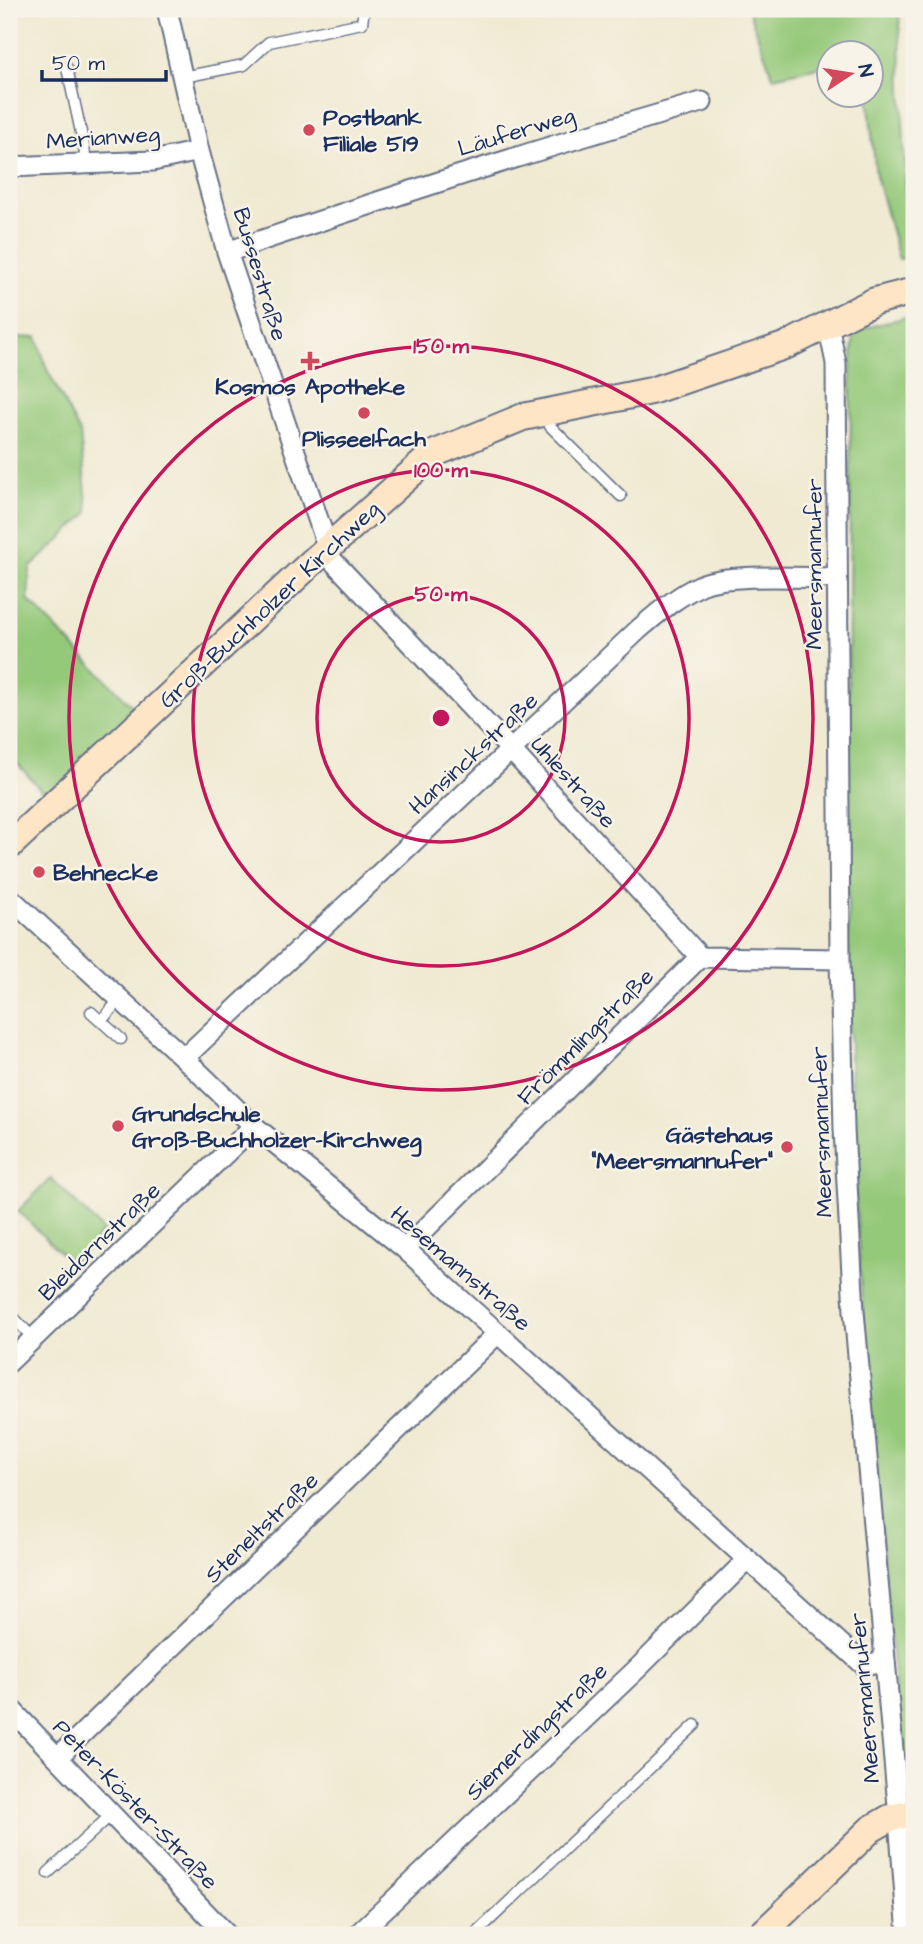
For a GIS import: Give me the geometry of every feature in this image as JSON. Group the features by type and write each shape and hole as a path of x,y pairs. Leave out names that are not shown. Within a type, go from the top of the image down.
{"street":[{"name":"Bussestraße","path":"167,9 199,151 227,252 327,548"},
{"name":"Läuferweg","path":"227,252 575,138 702,102"},
{"name":"Merianweg","path":"9,167 153,161 199,151"},
{"name":"Groß-Buchholzer Kirchweg","path":"9,846 327,548 433,454 523,417 651,391 787,345 875,301 911,292"},
{"name":"Meersmannufer","path":"828,325 836,363 840,959 844,1129 854,1311 885,1661 907,1814 908,1935"},
{"name":"Uhlestraße","path":"327,548 332,560 512,751 700,957"},
{"name":"Hansinckstraße","path":"184,1058 512,751 638,629 674,600 703,584 727,579 837,578"},
{"name":"Hesemannstraße","path":"9,897 254,1126 405,1249 864,1665 885,1661"},
{"path":"700,957 840,959"},
{"name":"Frömmlingstraße","path":"405,1249 700,957"},
{"name":"Bleidornstraße","path":"9,1362 254,1126"},
{"name":"Steneltstraße","path":"58,1756 498,1333"},
{"name":"Siemerdingstraße","path":"356,1935 748,1559"},
{"name":"Peter-Köster-Straße","path":"9,1707 227,1935"},
{"path":"761,1935 871,1829 881,1822 907,1814"}],"lane":[{"path":"183,77 244,65 269,43 362,23 365,9"},
{"path":"67,68 85,146 86,164"},
{"path":"548,412 550,426 621,496"},
{"path":"101,1021 120,999"},
{"path":"91,1012 121,1039"},
{"path":"9,1316 33,1339"},
{"path":"474,1935 695,1725"},
{"path":"48,1873 113,1814"}],"green space":[{"path":"748,9 899,9 908,257 899,259 876,175 869,108 884,108 884,38 814,38 814,68 773,77"},
{"path":"914,315 914,1792 905,1794 858,1244 850,1066 848,767 851,369 854,331"},
{"path":"37,337 46,367 80,433 88,513 30,568 28,600 139,713 49,799 9,754 9,338"},
{"path":"51,1178 104,1231 72,1264 18,1211"}],"place":[{"name":"Postbank Filiale 519","path":"309,130"},
{"name":"Kosmos Apotheke","path":"310,361"},
{"name":"Plissee1fach","path":"364,413"},
{"name":"Behnecke","path":"39,872"},
{"name":"Grundschule Groß-Buchholzer-Kirchweg","path":"118,1126"},
{"name":"Gästehaus \"Meersmannufer\"","path":"787,1147"}]}
